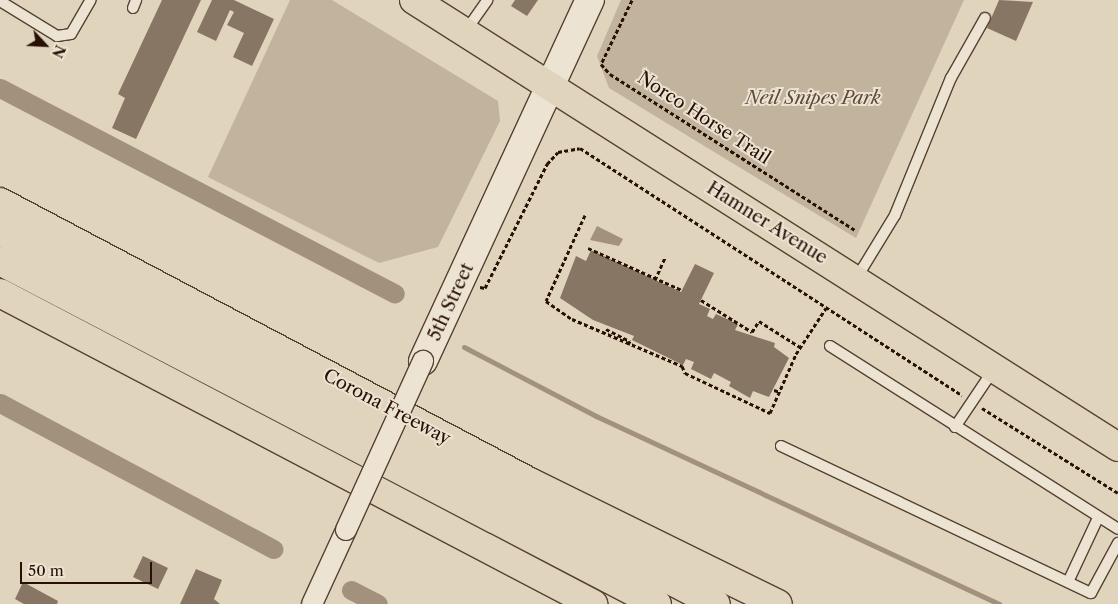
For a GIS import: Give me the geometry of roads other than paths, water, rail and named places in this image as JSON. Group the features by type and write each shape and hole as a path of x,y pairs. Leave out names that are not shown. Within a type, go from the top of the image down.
{"main road":[{"name":"Hamner Avenue","path":"414,0 1118,447"},
{"name":"Corona Freeway","path":"0,202 530,482 778,604"},
{"path":"0,231 716,604"},
{"path":"0,261 657,604"},
{"path":"0,293 593,604"}],"street":[{"name":"5th Street","path":"314,599 552,87 590,0"}],"lane":[{"path":"0,1 57,36 70,34 91,0"},
{"path":"466,32 487,0"},
{"path":"856,280 895,215 951,78 985,18"},
{"path":"830,346 1118,529"},
{"path":"955,426 995,368"},
{"path":"781,446 1091,593 1118,543"},
{"path":"1068,582 1098,518"}],"waterway":[{"path":"0,88 395,294"},
{"path":"464,347 596,416 999,604"},
{"path":"0,403 273,549"},
{"path":"351,590 378,604"}],"park label":[{"name":"Neil Snipes Park","path":"813,98"}]}
